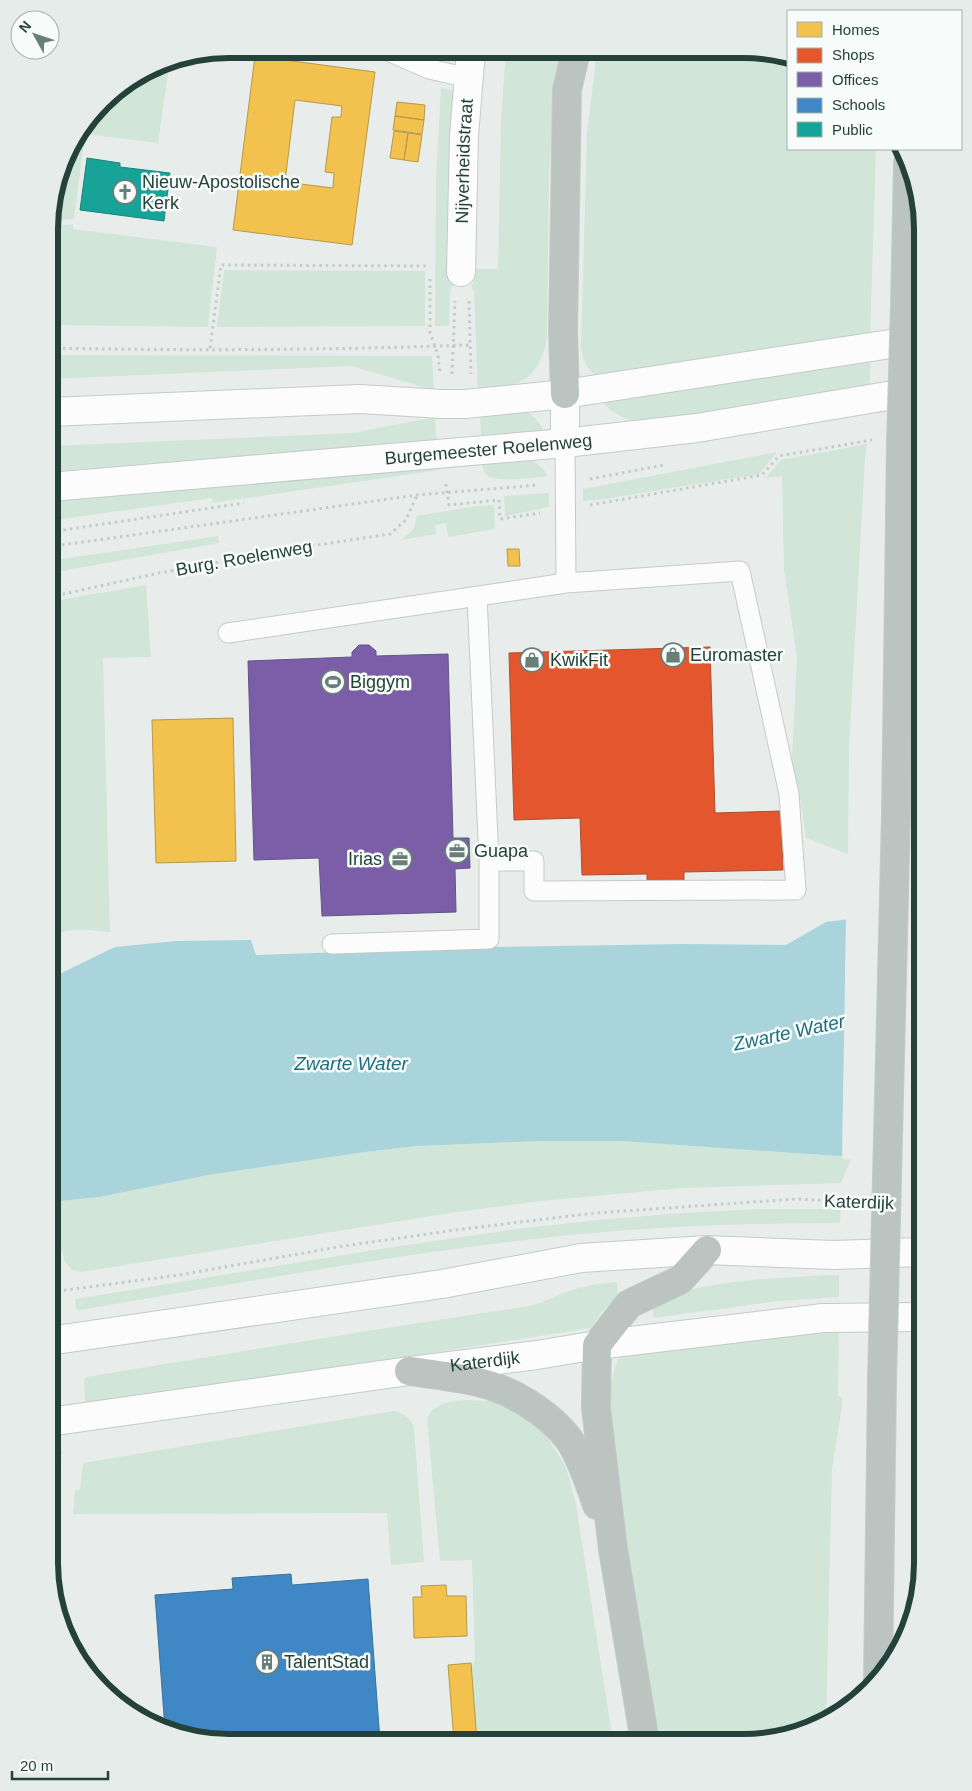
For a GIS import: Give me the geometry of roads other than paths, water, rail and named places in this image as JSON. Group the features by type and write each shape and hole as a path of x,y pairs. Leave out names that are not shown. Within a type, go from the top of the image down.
{"highway":[{"path":"565,394 567,90 574,58"},
{"path":"878,1667 882,1380 896,814 888,442 905,306 908,181"},
{"path":"644,1733 613,1549 596,1408 597,1345 629,1304 680,1280 707,1250"},
{"path":"409,1371 479,1382 519,1398 547,1416 570,1442 586,1475 613,1549"}],"main road":[{"name":"Nijverheidstraat","path":"462,285 464,136 470,58"},
{"path":"58,412 360,399 465,404 565,394 914,340"},
{"name":"Burgemeester Roelenweg","path":"58,486 565,443 697,428 914,392"},
{"path":"565,394 565,443"},
{"path":"58,1340 200,1321 442,1284 582,1258 707,1250 834,1254 914,1252"},
{"name":"Katerdijk","path":"58,1421 409,1371 537,1355 597,1345 823,1318 914,1317"}],"lane":[{"path":"404,58 430,69 469,78"},
{"path":"565,443 566,583"},
{"path":"228,633 566,583 740,571 789,794 796,890 534,891 534,861 489,861"},
{"path":"332,944 489,938 489,861 477,596"}],"water":[{"name":"Zwarte Water","path":"858,918 852,1157 622,1141 541,1141 417,1146 208,1175 100,1197 58,1201 58,975 115,947 176,941 251,940 256,955 492,947 684,944 786,945 826,922"}],"place":[{"name":"Nieuw-Apostolische Kerk","path":"125,192"},
{"name":"Euromaster","path":"673,655"},
{"name":"KwikFit","path":"532,660"},
{"name":"Biggym","path":"333,682"},
{"name":"Guapa","path":"457,851"},
{"name":"Irias","path":"400,859"},
{"name":"TalentStad","path":"267,1662"}]}
